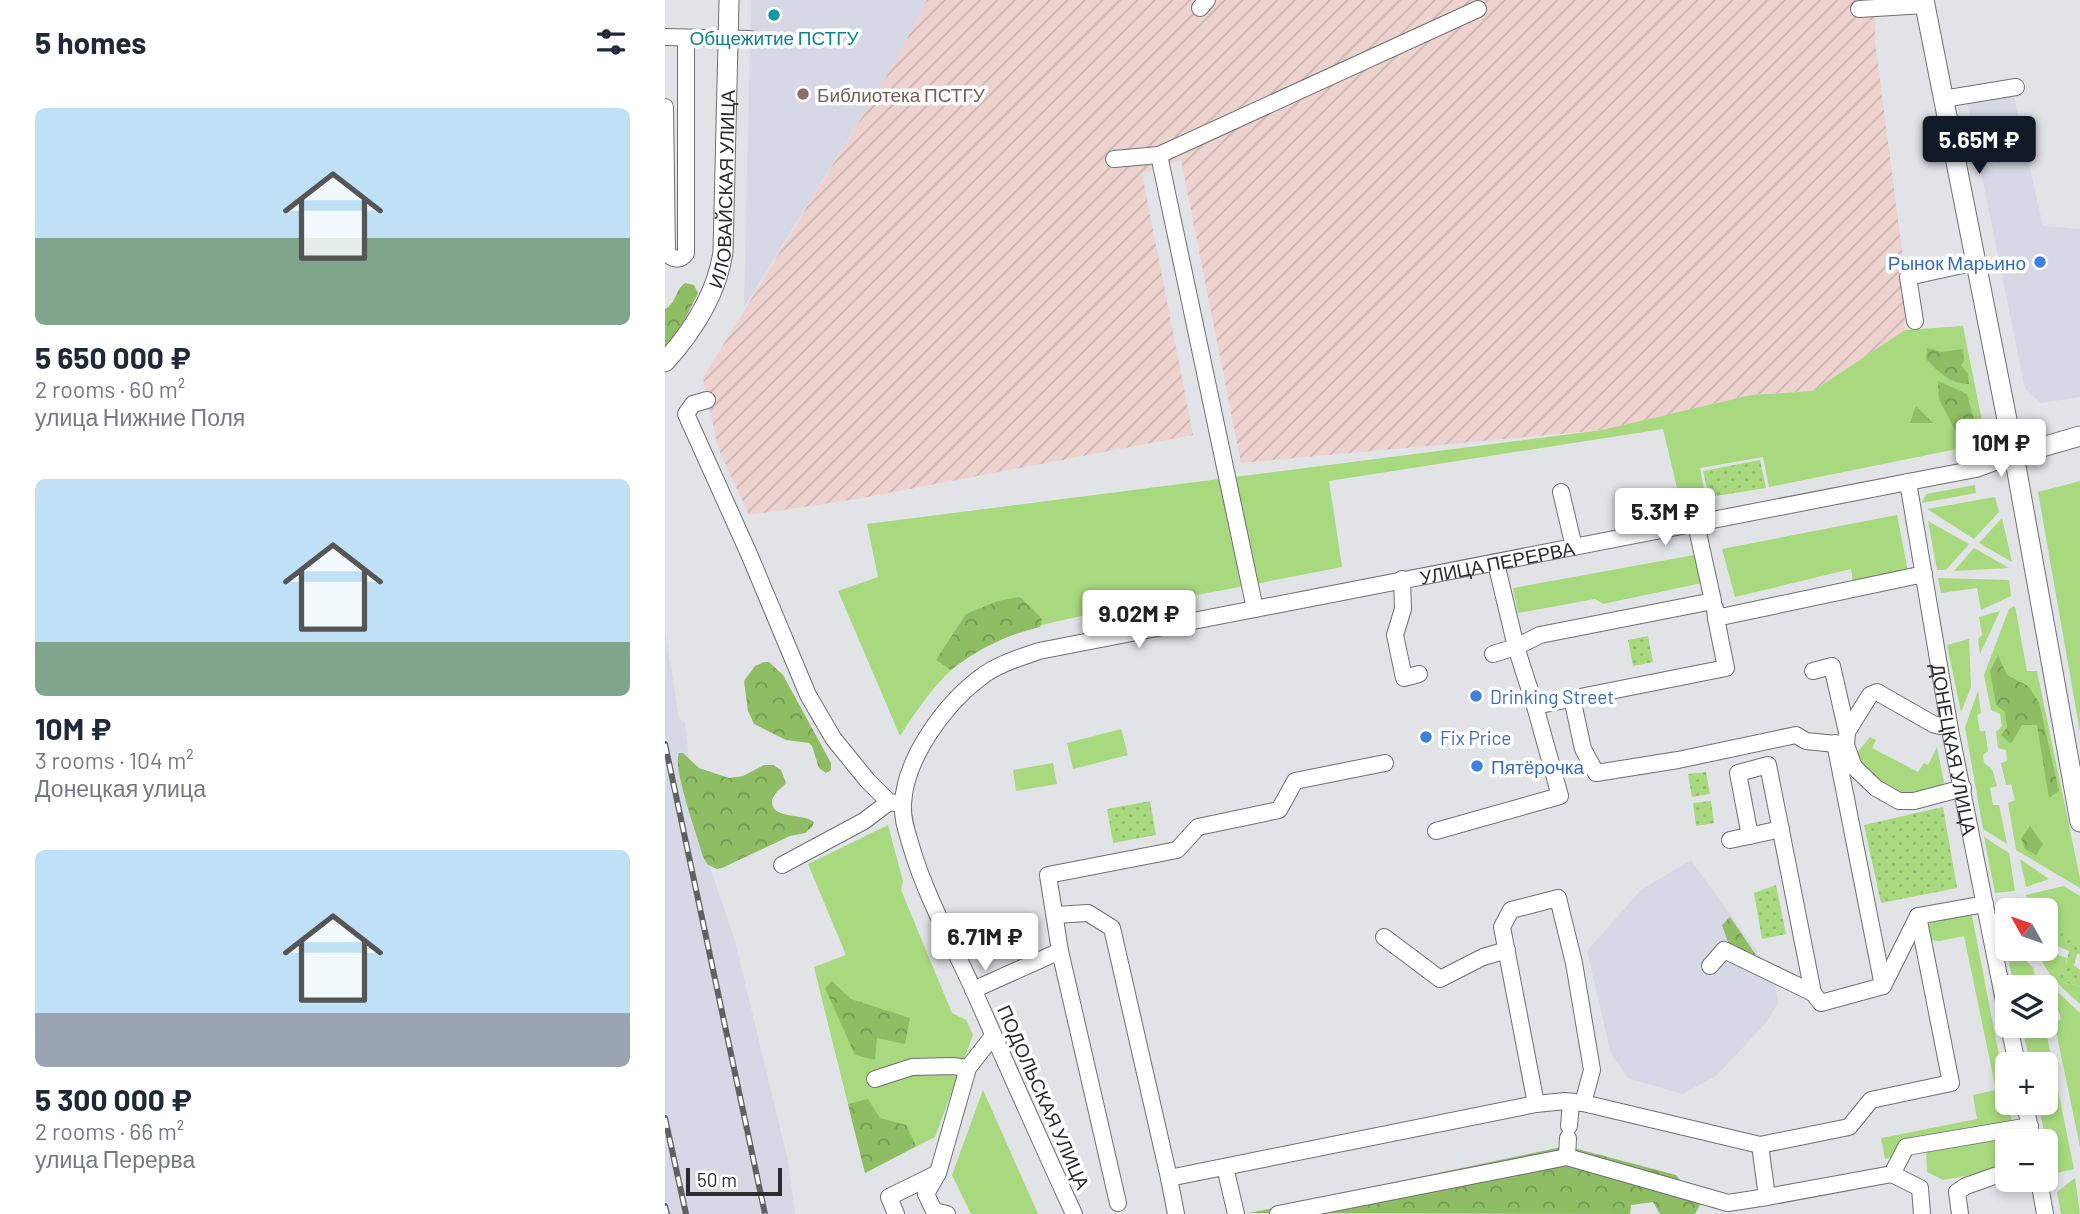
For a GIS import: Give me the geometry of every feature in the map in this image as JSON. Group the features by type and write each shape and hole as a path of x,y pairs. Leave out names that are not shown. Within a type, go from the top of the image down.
{"main road":[{"name":"ИЛОВАЙСКАЯ УЛИЦА","path":"665,362 701,312 720,271 723,252 729,0"},
{"path":"1924,2 2014,455 2080,822"},
{"name":"УЛИЦА ПЕРЕРВА","path":"2014,455 2080,436"}],"street":[{"path":"1859,9 1924,2"},
{"path":"1114,159 1159,155 1478,9"},
{"path":"665,37 750,39"},
{"path":"665,107 667,253 673,258 679,258 686,253 686,38"},
{"path":"1943,99 2016,87"},
{"path":"1159,155 1255,609"},
{"path":"1915,321 1908,277 1976,262"},
{"path":"707,400 693,404 686,414 750,554 808,695 833,738 896,803 782,865"},
{"name":"УЛИЦА ПЕРЕРВА","path":"935,726 954,702 982,676 1007,662 1039,651 1907,482 1976,468 2014,455"},
{"name":"ДОНЕЦКАЯ УЛИЦА","path":"1907,482 1949,724 1999,975"},
{"path":"1561,492 1574,547"},
{"path":"1535,706 1726,668 1696,524"},
{"path":"1436,831 1560,796 1516,647 1496,563"},
{"path":"1716,618 1924,574"},
{"path":"1402,579 1403,609 1395,635 1404,678 1419,674"},
{"path":"1493,654 1516,647 1539,635 1713,601"},
{"path":"1813,671 1832,666 1883,986"},
{"path":"1843,740 1869,692 1877,692 1933,724 1949,724"},
{"path":"1572,698 1583,749 1596,773 1678,760 1796,735 1806,741 1843,740"},
{"name":"ПОДОЛЬСКАЯ УЛИЦА","path":"935,726 919,750 896,803 943,928 1074,1214"},
{"path":"1843,740 1854,767 1876,788 1899,802 1914,801 1963,788"},
{"path":"1118,1203 1060,951 1048,875 1177,850 1198,827 1279,810 1295,781 1385,763"},
{"path":"1749,836 1738,773 1768,765 1813,993"},
{"path":"1730,840 1781,829"},
{"path":"1536,1104 1502,928 1511,910 1558,898 1574,963 1592,1070 1577,1102 1569,1132 1567,1157"},
{"path":"1918,916 1985,904"},
{"path":"1055,915 1088,914 1112,928 1175,1214"},
{"path":"1710,967 1724,950 1813,993 1821,1003 1883,986 1918,916"},
{"path":"1169,1178 1536,1104 1577,1102 1760,1145 1849,1128 1871,1100 1951,1083 1918,916"},
{"path":"1384,937 1440,979 1483,957 1507,950"},
{"path":"973,990 1060,951"},
{"path":"947,1214 934,1211 926,1194 939,1173 968,1068 993,1036"},
{"path":"875,1079 912,1067 968,1068"},
{"path":"1892,1174 1906,1147 1995,1134"},
{"path":"1758,1203 1760,1145"},
{"path":"1278,1214 1567,1157 1728,1203 1758,1203 1892,1174 1920,1188 1922,1214"},
{"path":"1225,1167 1236,1214"},
{"path":"896,1214 890,1197 939,1173"},
{"path":"1960,1214 1957,1192 1995,1176"},
{"path":"2041,1192 2045,1214"}],"shaded area":[{"path":"751,0 927,0 894,64 744,308"},
{"path":"927,0 1876,0 1875,41 1904,267 1905,330 1813,391 1751,395 1602,430 1241,463 1181,160 1142,173 1193,435 857,499 749,515 718,448 703,378 894,64"},
{"name":"Рынок Марьино","path":"2013,93 2043,226 2080,229 2080,397 2041,403 2025,389 1967,102"},
{"path":"665,630 679,719 685,722 697,829 735,941 788,1161 795,1214 665,1214"},
{"path":"1691,860 1774,975 1778,1003 1765,1024 1716,1076 1682,1094 1628,1078 1611,1054 1587,951 1641,890"}],"green space":[{"path":"685,283 694,285 698,293 683,323 665,348 665,309"},
{"path":"1963,326 1983,426 1978,440 1962,448 1769,487 1763,457 1700,468 1706,500 1681,505 1663,429 1329,481 1342,567 1076,617 1009,636 969,656 949,672 900,736 838,591 878,577 867,524 1602,430 1751,395 1813,391 1905,330"},
{"path":"1927,348 1942,352 1963,349 1964,361 1961,365 1968,374 1969,384 1950,380 1940,373 1926,359"},
{"path":"1938,381 1967,394 1976,427 1958,436 1939,399"},
{"path":"1916,406 1933,423 1910,423"},
{"path":"1760,460 1766,488 1709,497 1703,471"},
{"path":"2080,481 2080,732 2038,492"},
{"path":"1975,485 1976,493 1922,503 1926,494"},
{"path":"1995,497 1999,512 1974,539 1927,509"},
{"path":"1897,515 1908,571 1853,583 1851,569 1735,597 1722,549"},
{"path":"2002,518 2012,562 1979,543"},
{"path":"1928,521 1969,544 1946,570 1937,570"},
{"path":"1974,548 2009,568 1954,571"},
{"path":"1694,555 1702,583 1603,604 1595,599 1518,613 1513,588"},
{"path":"1938,578 2009,580 2011,596 1981,610 1977,588 1941,593"},
{"path":"1020,597 1042,619 1040,627 993,644 951,670 936,660 966,614 998,601"},
{"path":"2015,606 2027,671 2037,671 2080,888 2016,850 2008,803 2015,800 2011,784 2006,785 2001,763 2007,761 2006,750 1998,748 1996,732 2002,726 2000,714 1991,710 1984,675 2009,609"},
{"path":"2000,611 1980,654 1978,639 1982,635 1979,617"},
{"path":"1648,636 1653,662 1633,666 1628,640"},
{"path":"1969,639 1971,687 1961,712 1947,645"},
{"path":"1998,655 2007,675 2028,686 2039,702 2059,791 2049,798 2037,725 2022,725 2011,744 2001,735 2007,727 2005,712 1996,705 1990,671"},
{"path":"769,662 783,675 831,763 831,770 826,773 819,768 809,743 786,740 754,724 748,711 744,681 755,666"},
{"path":"1978,691 1981,713 1977,715 1980,731 1985,731 1988,751 1983,755 1984,763 1992,769 1997,786 1990,788 1993,805 1999,805 2007,844 1983,829 1965,727"},
{"path":"1121,729 1128,755 1073,769 1067,743"},
{"path":"1870,737 1876,740 1872,748 1918,772 1924,763 1928,765 1937,747 1944,782 1940,787 1908,796 1868,774 1856,754"},
{"path":"679,753 683,753 699,768 729,778 743,776 764,765 773,765 781,770 786,783 774,796 773,807 782,814 809,819 814,822 812,827 805,833 790,836 722,868 708,865 703,857 682,787"},
{"path":"1053,763 1057,784 1016,791 1013,770"},
{"path":"1706,772 1710,794 1692,797 1688,774"},
{"path":"1150,801 1156,835 1113,843 1107,809"},
{"path":"1711,801 1714,823 1696,826 1693,803"},
{"path":"1943,807 1957,888 1881,903 1864,825"},
{"path":"888,825 903,881 901,890 952,1013 966,1020 973,1035 935,1137 865,1173 814,967 846,955 808,864"},
{"path":"2030,826 2043,844 2036,855 2025,849 2021,838"},
{"path":"1984,837 2009,853 2015,891 1995,893"},
{"path":"2020,859 2049,879 2026,887"},
{"path":"1776,885 1786,934 1762,939 1754,893"},
{"path":"2064,886 2080,896 2080,955 2077,953 2078,947 2070,947 2069,951 2058,946 2058,898 2027,898 2026,895"},
{"path":"1971,911 1998,1052 1995,1052 1995,1085 1964,936 1940,941 1929,940 1927,924"},
{"path":"1730,917 1756,955 1729,945 1722,925"},
{"path":"2058,928 2072,929 2079,947 2074,965 2080,970 2080,986 2062,982 2060,970 2066,964 2070,947 2058,942"},
{"path":"2058,955 2067,958 2062,982 2080,986 2080,1004 2058,984 2058,975 2051,975 2042,961 2058,961"},
{"path":"2009,961 2027,961 2035,975 2012,975"},
{"path":"832,981 851,999 910,1018 905,1044 877,1038 875,1060 855,1055 825,988"},
{"path":"2058,992 2080,1013 2080,1147 2057,1038 2058,1021 2061,1019"},
{"path":"2025,1038 2047,1038 2050,1052 2027,1052"},
{"path":"983,1090 1038,1214 971,1214 952,1175"},
{"path":"1995,1090 1995,1115 2011,1115 2012,1122 1885,1159 1881,1138 1977,1119 1973,1095"},
{"path":"2058,1090 2074,1169 2058,1173 2058,1129 2043,1129 2041,1115 2058,1115"},
{"path":"868,1099 880,1118 906,1125 916,1146 865,1173 848,1104"},
{"path":"1995,1138 1995,1167 1988,1172 1943,1180 1927,1172 1926,1149"},
{"path":"1566,1146 1676,1175 1700,1205 1695,1214 1660,1214 1653,1202 1631,1205 1630,1214 1249,1213"},
{"path":"2075,1178 2080,1214 2061,1214 2058,1191"}],"railway":[{"path":"665,744 765,1214"},
{"path":"665,1118 686,1214"},
{"path":"665,1206 667,1214"}],"place":[{"name":"Общежитие ПСТГУ","path":"774,15"},
{"name":"Библиотека ПСТГУ","path":"803,94"},
{"name":"Рынок Марьино","path":"2040,262"},
{"name":"Drinking Street","path":"1476,696"},
{"name":"Fix Price","path":"1426,737"},
{"name":"Пятёрочка","path":"1477,766"}]}
